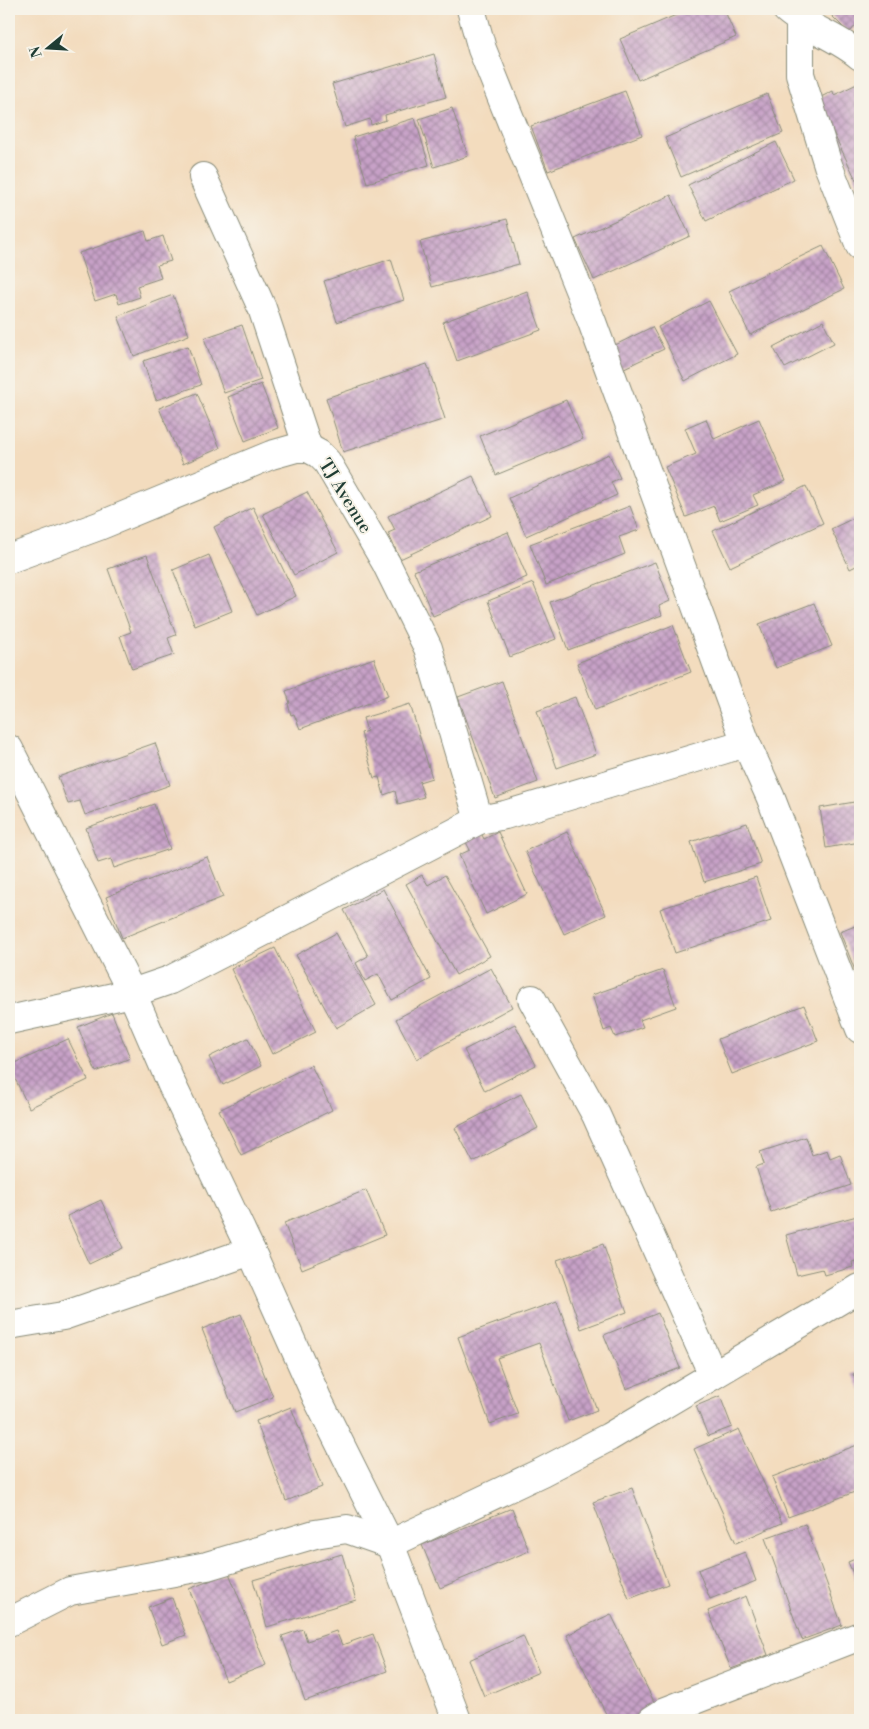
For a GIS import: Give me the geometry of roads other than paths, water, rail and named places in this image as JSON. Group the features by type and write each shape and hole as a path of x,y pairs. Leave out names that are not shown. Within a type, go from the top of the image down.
{"street":[{"path":"471,9 482,49 592,322 746,743 770,796 860,1029"},
{"path":"798,13 847,45 860,56"},
{"path":"798,13 800,74 828,165 860,246"},
{"path":"204,177 262,308 308,448"},
{"name":"TJ Avenue","path":"9,559 99,526 271,455 296,448 308,448 319,454 327,462 386,563 428,648 479,820"},
{"path":"9,1020 132,994 170,980 479,820 505,815 746,743"},
{"path":"9,749 132,994 171,1083 251,1251 317,1398 390,1544 457,1720"},
{"path":"532,1000 596,1115 712,1375"},
{"path":"9,1325 63,1316 251,1251"},
{"path":"9,1622 70,1591 207,1566 315,1534 346,1529 390,1544 609,1437 860,1288"},
{"path":"652,1720 666,1711 860,1636"}]}
